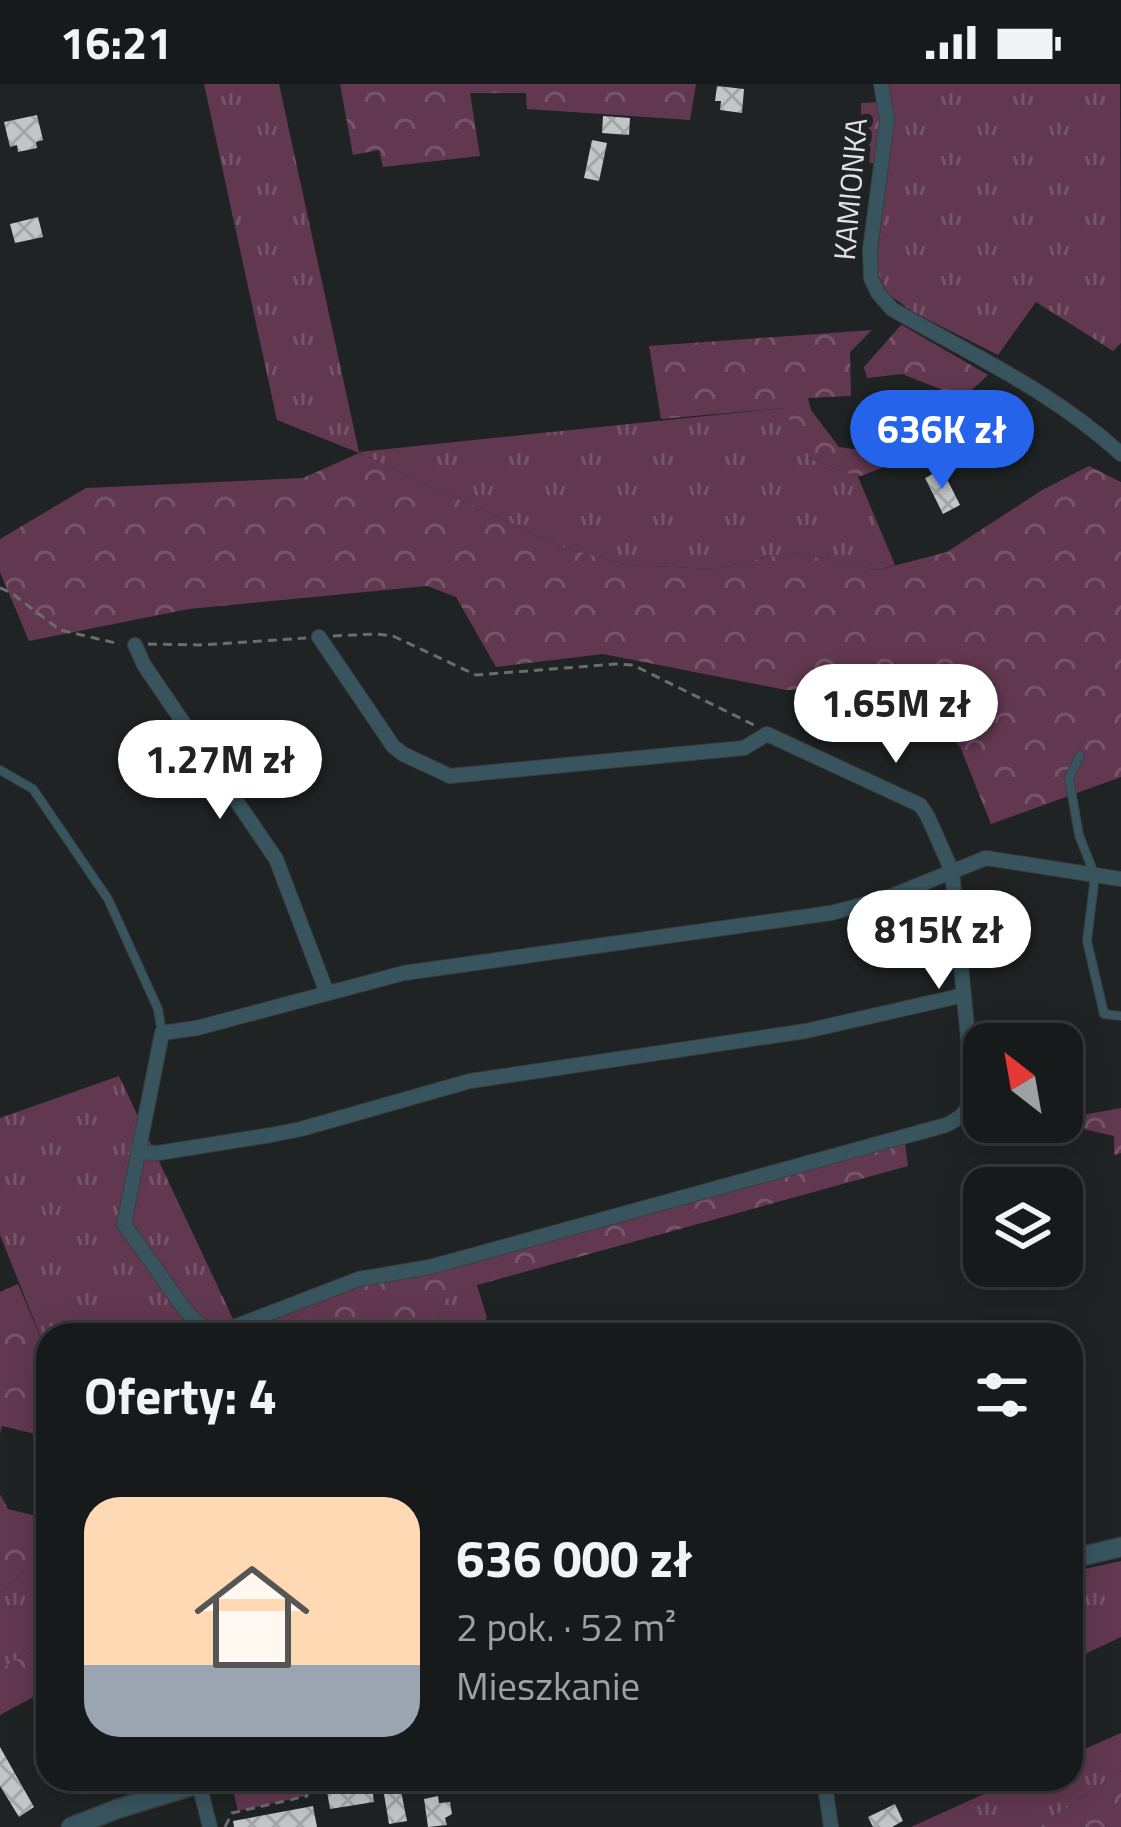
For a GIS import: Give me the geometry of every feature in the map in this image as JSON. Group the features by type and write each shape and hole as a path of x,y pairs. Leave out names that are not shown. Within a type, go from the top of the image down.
{"street":[{"name":"KAMIONKA","path":"880,84 887,120 870,250 871,278 878,293 892,309 1016,378 1098,432 1121,454"},
{"path":"244,1323 358,1279 430,1267 946,1125 966,1113 972,1080 952,871 920,805 767,734 743,748 450,776 393,746 319,637"},
{"path":"135,646 276,859 326,992"},
{"path":"198,1323 124,1225 162,1033 404,973 831,913 884,899 986,858 1121,879"},
{"path":"137,1152 158,1153 271,1135 470,1081 806,1031 964,995"},
{"path":"1083,1556 1121,1547"},
{"path":"71,1827 177,1791"},
{"path":"208,1791 210,1827"},
{"path":"826,1791 831,1827"}],"lane":[{"path":"1080,756 1069,778 1079,835 1095,876 1087,941 1104,1014 1121,1016"},
{"path":"0,770 33,789 108,899 158,1009 162,1033"}],"path":[{"path":"0,588 60,630 135,646 376,634 393,636 476,675 633,665 745,718 767,734"},
{"path":"225,1827 232,1814 307,1796 306,1791"}],"green space":[{"path":"204,84 279,84 359,452 784,408 811,459 858,477 895,565 878,570 791,552 715,569 628,565 565,548 277,420"},
{"path":"340,84 696,84 690,120 527,109 526,93 470,93 480,156 383,167 379,150 353,155"},
{"path":"887,84 1120,84 1121,343 1113,351 1036,302 998,355 913,312 887,293 876,269 893,124"},
{"path":"878,102 883,125 877,164 861,161 861,103"},
{"path":"901,325 988,375 963,398 902,374 867,378 864,367"},
{"path":"872,330 850,352 851,396 808,398 811,410 839,447 875,452 882,468 858,477 811,459 783,408 661,419 649,346"},
{"path":"359,453 565,548 628,565 715,569 791,552 878,570 947,552 1042,490 1089,466 1121,482 1121,777 991,824 961,749 936,711 870,690 786,690 603,654 496,667 456,597 427,586 189,609 29,641 0,572 0,539 86,488 303,478"},
{"path":"119,1076 233,1319 352,1288 283,1323 36,1325 0,1235 0,1118"},
{"path":"1121,1108 1121,1153 1114,1155 1114,1136 1083,1129 1083,1115"},
{"path":"904,1136 908,1166 477,1285 444,1299 436,1323 283,1323 352,1288"},
{"path":"18,1284 36,1327 36,1434 2,1426 0,1434 0,1292"},
{"path":"477,1285 487,1318 483,1323 436,1323 444,1299"},
{"path":"0,1494 8,1509 36,1516 36,1561 0,1592"},
{"path":"36,1561 36,1649 0,1669 0,1592"},
{"path":"1121,1561 1121,1637 1083,1655 1083,1569"},
{"path":"36,1649 36,1696 0,1715 0,1669"},
{"path":"1121,1733 1121,1771 1039,1827 911,1827 990,1791 1083,1791 1083,1750"},
{"path":"1121,1771 1121,1827 1039,1827"},
{"path":"233,1791 304,1791 305,1796 238,1811"}],"building":[{"path":"717,86 744,89 742,113 720,110 721,101 715,101"},
{"path":"37,115 43,140 36,142 37,148 18,152 17,145 10,147 4,122"},
{"path":"603,116 630,118 629,135 602,133"},
{"path":"592,140 607,143 599,181 584,178"},
{"path":"38,217 43,237 15,243 10,224"},
{"path":"965,430 974,449 952,460 942,442"},
{"path":"942,469 960,505 943,514 925,478"},
{"path":"0,1747 34,1807 19,1817 0,1786"},
{"path":"327,1791 373,1791 374,1802 330,1809"},
{"path":"401,1791 407,1821 389,1824 384,1794"},
{"path":"438,1796 439,1803 450,1802 452,1814 445,1818 447,1825 428,1827 424,1799"},
{"path":"895,1804 903,1821 892,1827 873,1827 868,1817"},
{"path":"313,1806 317,1827 234,1827 233,1821"}]}
